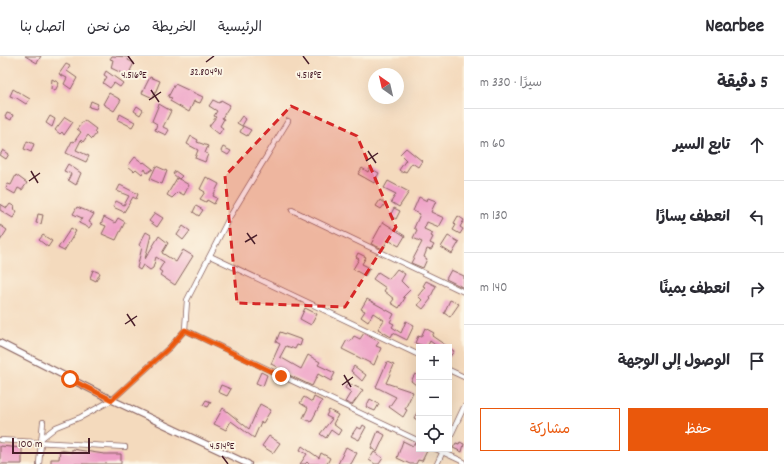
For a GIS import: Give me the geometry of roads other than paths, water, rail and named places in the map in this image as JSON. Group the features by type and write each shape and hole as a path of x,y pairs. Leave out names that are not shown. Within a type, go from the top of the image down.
{"street":[{"path":"42,440 56,427 112,400 170,347 185,330 187,300 229,218 288,121"},
{"path":"292,210 464,292"},
{"path":"210,256 416,354"},
{"path":"185,330 416,440"},
{"path":"0,343 112,400 248,464"},
{"path":"452,371 464,377"},
{"path":"452,432 464,407"},
{"path":"39,464 44,422"},
{"path":"0,440 42,440 125,447"},
{"path":"437,464 443,452"},
{"path":"445,452 464,462"}]}
